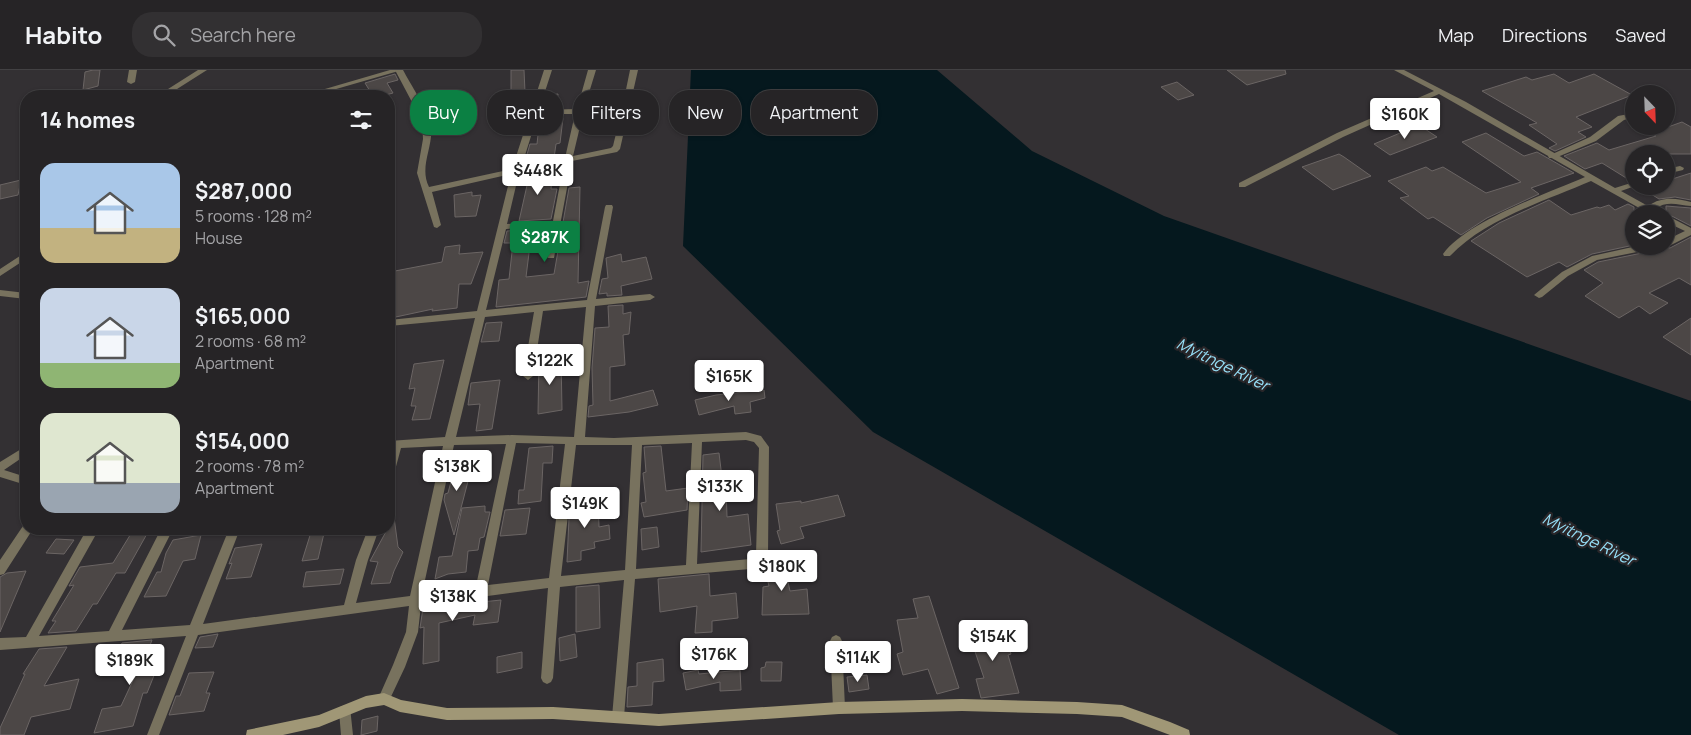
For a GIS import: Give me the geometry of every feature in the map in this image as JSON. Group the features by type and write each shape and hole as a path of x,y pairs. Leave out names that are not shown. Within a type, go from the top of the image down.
{"street":[{"path":"131,82 133,70"},
{"path":"171,90 203,70"},
{"path":"327,90 398,70 429,130 421,160 420,177 427,190 437,225"},
{"path":"542,90 548,70"},
{"path":"585,90 592,70"},
{"path":"630,90 634,70"},
{"path":"1398,70 1410,72 1439,91 1640,205"},
{"path":"1242,185 1340,136 1439,91"},
{"path":"1552,156 1593,139 1625,117"},
{"path":"551,256 573,134"},
{"path":"384,699 399,667 412,632 415,600 438,487 516,170 527,135"},
{"path":"427,190 614,150 617,147 620,135"},
{"path":"1675,169 1680,168"},
{"path":"1447,254 1458,241 1472,232 1548,194 1590,178"},
{"path":"1614,191 1625,187"},
{"path":"1655,205 1663,200 1675,200 1690,204"},
{"path":"547,678 554,583 575,441 591,304 609,206"},
{"path":"502,227 556,223"},
{"path":"1675,223 1691,232"},
{"path":"1675,240 1691,232"},
{"path":"1539,295 1565,274 1595,258 1625,252"},
{"path":"0,273 20,259"},
{"path":"0,293 20,295"},
{"path":"395,322 650,297"},
{"path":"528,376 539,308"},
{"path":"0,644 195,630 481,591 750,564 759,560 762,555 764,447 757,439 746,436 637,441 512,439 450,440 395,445"},
{"path":"691,570 697,438"},
{"path":"481,591 512,439"},
{"path":"618,718 630,575 637,441"},
{"path":"0,467 20,454"},
{"path":"0,473 20,480"},
{"path":"0,570 22,535"},
{"path":"29,642 90,535"},
{"path":"113,636 164,535"},
{"path":"153,735 232,535"},
{"path":"349,609 371,535"},
{"path":"836,641 839,708"},
{"path":"252,735 319,721 366,702 384,699 400,706 447,714 553,713 658,720 839,708 979,705 1122,711 1184,735"},
{"path":"345,711 346,735"}],"water":[{"name":"Myitnge River","path":"691,70 937,70 1032,151 1164,216 1691,401 1691,735 1399,735 873,432 683,246 688,135 741,135 741,90 690,90"}],"building":[{"path":"100,70 98,86 83,90 85,72"},
{"path":"511,70 524,70 525,90 511,90"},
{"path":"1227,70 1285,70 1286,74 1247,85"},
{"path":"395,74 398,80 387,83 391,90 369,90 365,83"},
{"path":"1554,74 1569,83 1594,74 1625,91 1625,98 1576,117 1592,127 1578,132 1586,137 1555,151 1549,148 1557,144 1529,125 1537,123 1482,91 1526,77 1532,80"},
{"path":"1177,82 1194,95 1178,100 1161,87"},
{"path":"1682,122 1691,127 1691,154 1675,154 1675,145 1626,145 1656,136 1654,135 1675,135 1675,124"},
{"path":"1419,125 1437,137 1390,155 1374,144"},
{"path":"1486,133 1524,156 1537,152 1574,173 1531,188 1539,194 1487,218 1461,235 1433,217 1428,219 1400,198 1409,196 1388,181 1426,167 1432,171 1443,167 1486,193 1521,182 1462,142"},
{"path":"538,135 561,135 560,143 556,144 554,158 524,165 530,144 537,144"},
{"path":"1597,143 1609,150 1625,145 1625,177 1602,163 1585,169 1564,156"},
{"path":"1339,154 1371,176 1333,190 1302,167"},
{"path":"553,167 551,189 557,189 551,219 519,221 528,181 519,182 521,175"},
{"path":"1691,173 1691,200 1675,197 1659,199 1653,195 1675,195 1675,178"},
{"path":"20,180 18,195 0,199 0,185"},
{"path":"580,187 578,283 589,281 586,297 496,307 499,280 509,279 513,243 504,243 507,231 550,228 547,244 530,245 526,277 554,274 569,188"},
{"path":"472,192 472,196 481,195 476,216 455,217 454,195"},
{"path":"1549,200 1571,215 1597,207 1609,205 1615,210 1625,205 1625,247 1592,254 1567,267 1559,262 1527,277 1471,241 1499,223"},
{"path":"1675,207 1691,208 1691,226 1675,218"},
{"path":"1691,237 1691,285 1679,278 1649,293 1668,303 1650,314 1639,306 1619,318 1585,296 1603,283 1584,270 1598,262 1632,255 1675,255 1675,245"},
{"path":"460,245 459,254 483,252 471,284 459,284 457,308 432,311 433,309 395,317 395,271 442,262 445,247"},
{"path":"621,254 622,262 646,257 652,279 621,286 622,295 607,296 607,293 599,294 602,279 608,278 606,258"},
{"path":"623,305 623,314 631,312 629,334 623,335 625,365 610,367 610,401 653,390 658,405 629,412 588,417 589,406 593,405 592,368 595,328 609,327 608,306"},
{"path":"1691,318 1691,355 1663,337"},
{"path":"502,322 499,341 481,342 486,323"},
{"path":"561,357 562,410 538,414 539,360"},
{"path":"444,360 430,419 412,420 416,406 411,406 415,388 409,389 414,364"},
{"path":"500,380 492,429 476,431 480,404 468,405 471,383"},
{"path":"764,390 765,398 750,402 751,412 735,414 734,406 699,415 695,400 716,395"},
{"path":"553,446 552,463 543,463 541,501 518,504 519,490 524,490 529,448"},
{"path":"661,446 666,491 688,488 687,510 644,517 641,503 646,502 643,473 646,472 644,447"},
{"path":"719,453 723,486 726,486 727,517 748,514 751,545 701,552 703,455"},
{"path":"456,462 473,462 454,535 444,500 445,494 448,493"},
{"path":"838,495 845,516 800,527 804,538 781,544 777,531 780,530 776,504 801,501 801,503"},
{"path":"598,496 599,527 609,525 610,539 594,542 595,548 581,551 581,560 567,562 569,518 578,519 577,500"},
{"path":"485,506 485,512 490,512 484,537 480,538 478,550 468,551 466,572 448,574 435,579 439,557 452,556 462,508"},
{"path":"530,508 526,534 500,536 505,510"},
{"path":"395,524 398,547 403,552 390,583 371,584 378,562 370,561 384,535 395,535"},
{"path":"657,527 659,547 642,550 641,529"},
{"path":"130,535 146,535 125,573 116,573 97,604 93,604 76,631 48,633 56,621 52,621 74,585 69,586 80,567 113,563"},
{"path":"201,535 195,559 183,561 166,596 144,597 157,572 161,572 166,553 173,540"},
{"path":"310,535 324,535 318,559 302,561"},
{"path":"56,539 74,540 64,554 46,553"},
{"path":"262,544 251,577 226,579 235,548"},
{"path":"782,555 790,591 807,589 809,614 762,615 763,587 769,586 764,566 769,558"},
{"path":"344,569 340,584 303,587 306,572"},
{"path":"26,571 0,632 0,577 7,573"},
{"path":"709,574 710,596 736,593 738,618 712,621 712,632 695,633 697,606 660,612 658,579"},
{"path":"599,585 600,628 576,632 576,587"},
{"path":"929,596 959,688 937,694 928,669 903,675 897,654 903,652 897,620 918,618 913,599"},
{"path":"501,600 498,622 473,625 475,615 439,623 439,661 423,664 424,627 420,628 423,608 453,603 453,605"},
{"path":"999,623 1011,654 1008,655 1019,693 981,698 976,679 984,678 968,631"},
{"path":"218,634 213,647 195,648 200,637"},
{"path":"575,634 577,657 560,661 559,638"},
{"path":"152,640 145,659 161,658 147,693 143,693 133,726 94,733 102,709 121,706 136,674 132,674 136,665 112,667 122,643"},
{"path":"67,647 44,686 79,679 70,709 31,717 24,735 0,735 0,728 25,674 23,674 39,649"},
{"path":"522,652 522,668 497,673 497,657"},
{"path":"663,659 664,681 653,682 652,705 627,707 628,687 637,686 637,663"},
{"path":"766,662 782,662 781,681 761,681 761,668 765,667"},
{"path":"698,670 699,674 740,670 741,690 720,691 720,682 686,690 683,673"},
{"path":"214,672 206,693 210,693 204,711 169,715 176,696 180,696 189,673"},
{"path":"867,675 869,689 849,692 847,677"},
{"path":"378,716 377,731 361,735 362,720"}]}
